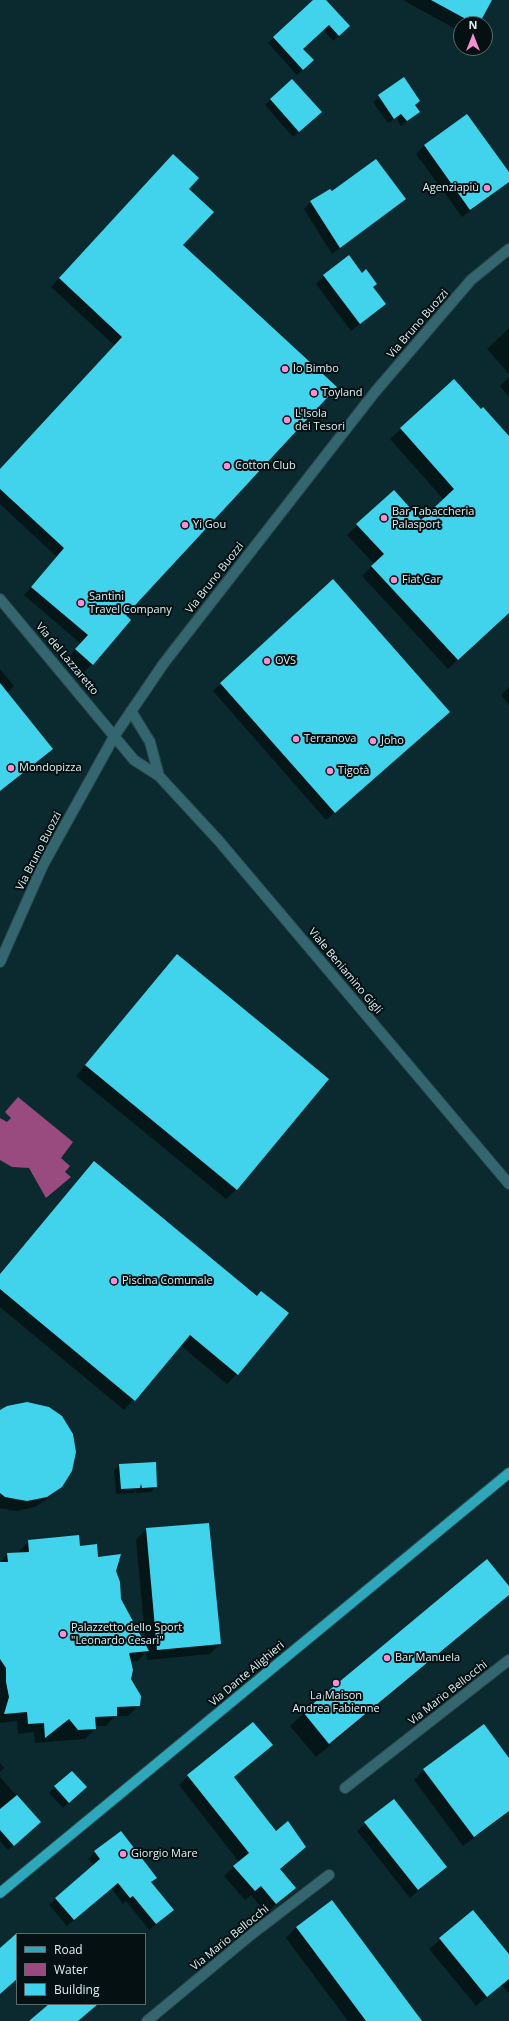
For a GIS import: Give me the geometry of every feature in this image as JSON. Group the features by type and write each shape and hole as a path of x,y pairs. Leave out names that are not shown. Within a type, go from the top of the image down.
{"main road":[{"name":"Via Dante Alighieri","path":"0,1893 509,1473"}],"street":[{"name":"Via Bruno Buozzi","path":"0,962 43,865 115,735 169,658 375,392 471,280 509,249"},
{"name":"Via del Lazzaretto","path":"0,599 115,735"},
{"name":"Viale Beniamino Gigli","path":"132,711 150,742 159,776"},
{"name":"Viale Beniamino Gigli","path":"115,735 134,760 159,776 219,841 509,1184"},
{"name":"Via Mario Bellocchi","path":"345,1788 509,1660"},
{"name":"Via Mario Bellocchi","path":"147,2021 252,1934 329,1875"}],"water":[{"path":"18,1097 73,1142 61,1158 70,1166 65,1172 71,1177 46,1198 29,1168 12,1167 0,1160 0,1118 7,1122 11,1118 5,1112"}],"building":[{"path":"313,0 326,0 350,26 339,36 329,25 303,49 314,60 303,70 273,37"},
{"path":"431,0 492,0 483,16 460,16"},
{"path":"404,77 420,101 415,105 420,112 407,121 401,114 394,119 378,95"},
{"path":"292,79 322,112 299,132 270,99"},
{"path":"467,114 509,172 509,182 470,210 424,145"},
{"path":"173,154 199,178 189,189 214,212 183,245 337,387 126,615 131,620 93,665 75,649 88,635 31,587 64,548 0,489 0,469 122,337 59,278"},
{"path":"376,159 406,199 340,248 310,201 330,189 332,191"},
{"path":"349,255 362,273 366,269 377,284 373,287 386,304 360,324 323,275"},
{"path":"454,379 481,409 483,407 509,436 509,613 458,660 371,566 384,554 356,524 394,490 421,520 454,489 400,428"},
{"path":"333,579 450,712 335,813 220,683"},
{"path":"0,683 53,749 0,791"},
{"path":"177,954 329,1079 237,1190 85,1065"},
{"path":"94,1161 257,1296 261,1291 289,1313 238,1375 190,1335 135,1401 0,1289 0,1274"},
{"path":"27,1402 49,1407 62,1416 73,1434 76,1452 72,1471 62,1487 47,1497 27,1501 5,1497 0,1493 0,1410 7,1406"},
{"path":"156,1462 157,1487 142,1488 141,1484 140,1488 121,1489 119,1464"},
{"path":"209,1523 221,1644 157,1650 146,1528"},
{"path":"79,1535 80,1546 97,1544 98,1557 121,1554 116,1571 120,1582 121,1599 149,1651 129,1653 133,1670 131,1679 141,1696 140,1706 117,1707 117,1716 95,1717 96,1729 78,1730 69,1719 45,1738 44,1723 28,1724 27,1712 4,1714 9,1697 6,1682 6,1668 0,1659 0,1562 8,1562 7,1553 29,1552 28,1540"},
{"path":"487,1559 509,1586 509,1595 329,1744 303,1712"},
{"path":"253,1722 273,1745 234,1777 276,1831 288,1821 306,1847 280,1869 296,1888 276,1904 261,1886 255,1891 233,1866 249,1853 187,1775"},
{"path":"484,1724 509,1758 509,1811 474,1837 423,1769"},
{"path":"72,1771 87,1787 69,1803 54,1786"},
{"path":"17,1795 41,1822 14,1846 0,1830 0,1809"},
{"path":"394,1799 447,1867 418,1890 364,1822"},
{"path":"121,1831 157,1878 151,1882 174,1910 156,1924 133,1896 130,1898 118,1883 74,1920 55,1898 100,1859 94,1851"},
{"path":"332,1900 422,2021 366,2021 296,1927"},
{"path":"473,1910 509,1954 509,1979 487,1997 439,1938"},
{"path":"16,1934 16,1980 0,1994 0,1948"},
{"path":"48,2005 97,2005 78,2021 29,2021"}],"place":[{"name":"Agenziapiù","path":"487,188"},
{"name":"Io Bimbo","path":"285,369"},
{"name":"Toyland","path":"314,393"},
{"name":"L'Isola dei Tesori","path":"287,420"},
{"name":"Cotton Club","path":"227,466"},
{"name":"Bar Tabaccheria Palasport","path":"384,518"},
{"name":"Yi Gou","path":"185,525"},
{"name":"Fiat Car","path":"394,580"},
{"name":"Santini Travel Company","path":"81,603"},
{"name":"OVS","path":"267,661"},
{"name":"Terranova","path":"296,739"},
{"name":"Joho","path":"373,741"},
{"name":"Mondopizza","path":"11,768"},
{"name":"Tigotà","path":"330,771"},
{"name":"Piscina Comunale","path":"114,1281"},
{"name":"Palazzetto dello Sport \"Leonardo Cesari\"","path":"63,1634"},
{"name":"Bar Manuela","path":"387,1658"},
{"name":"La Maison Andrea Fabienne","path":"336,1683"},
{"name":"Giorgio Mare","path":"123,1854"}]}
